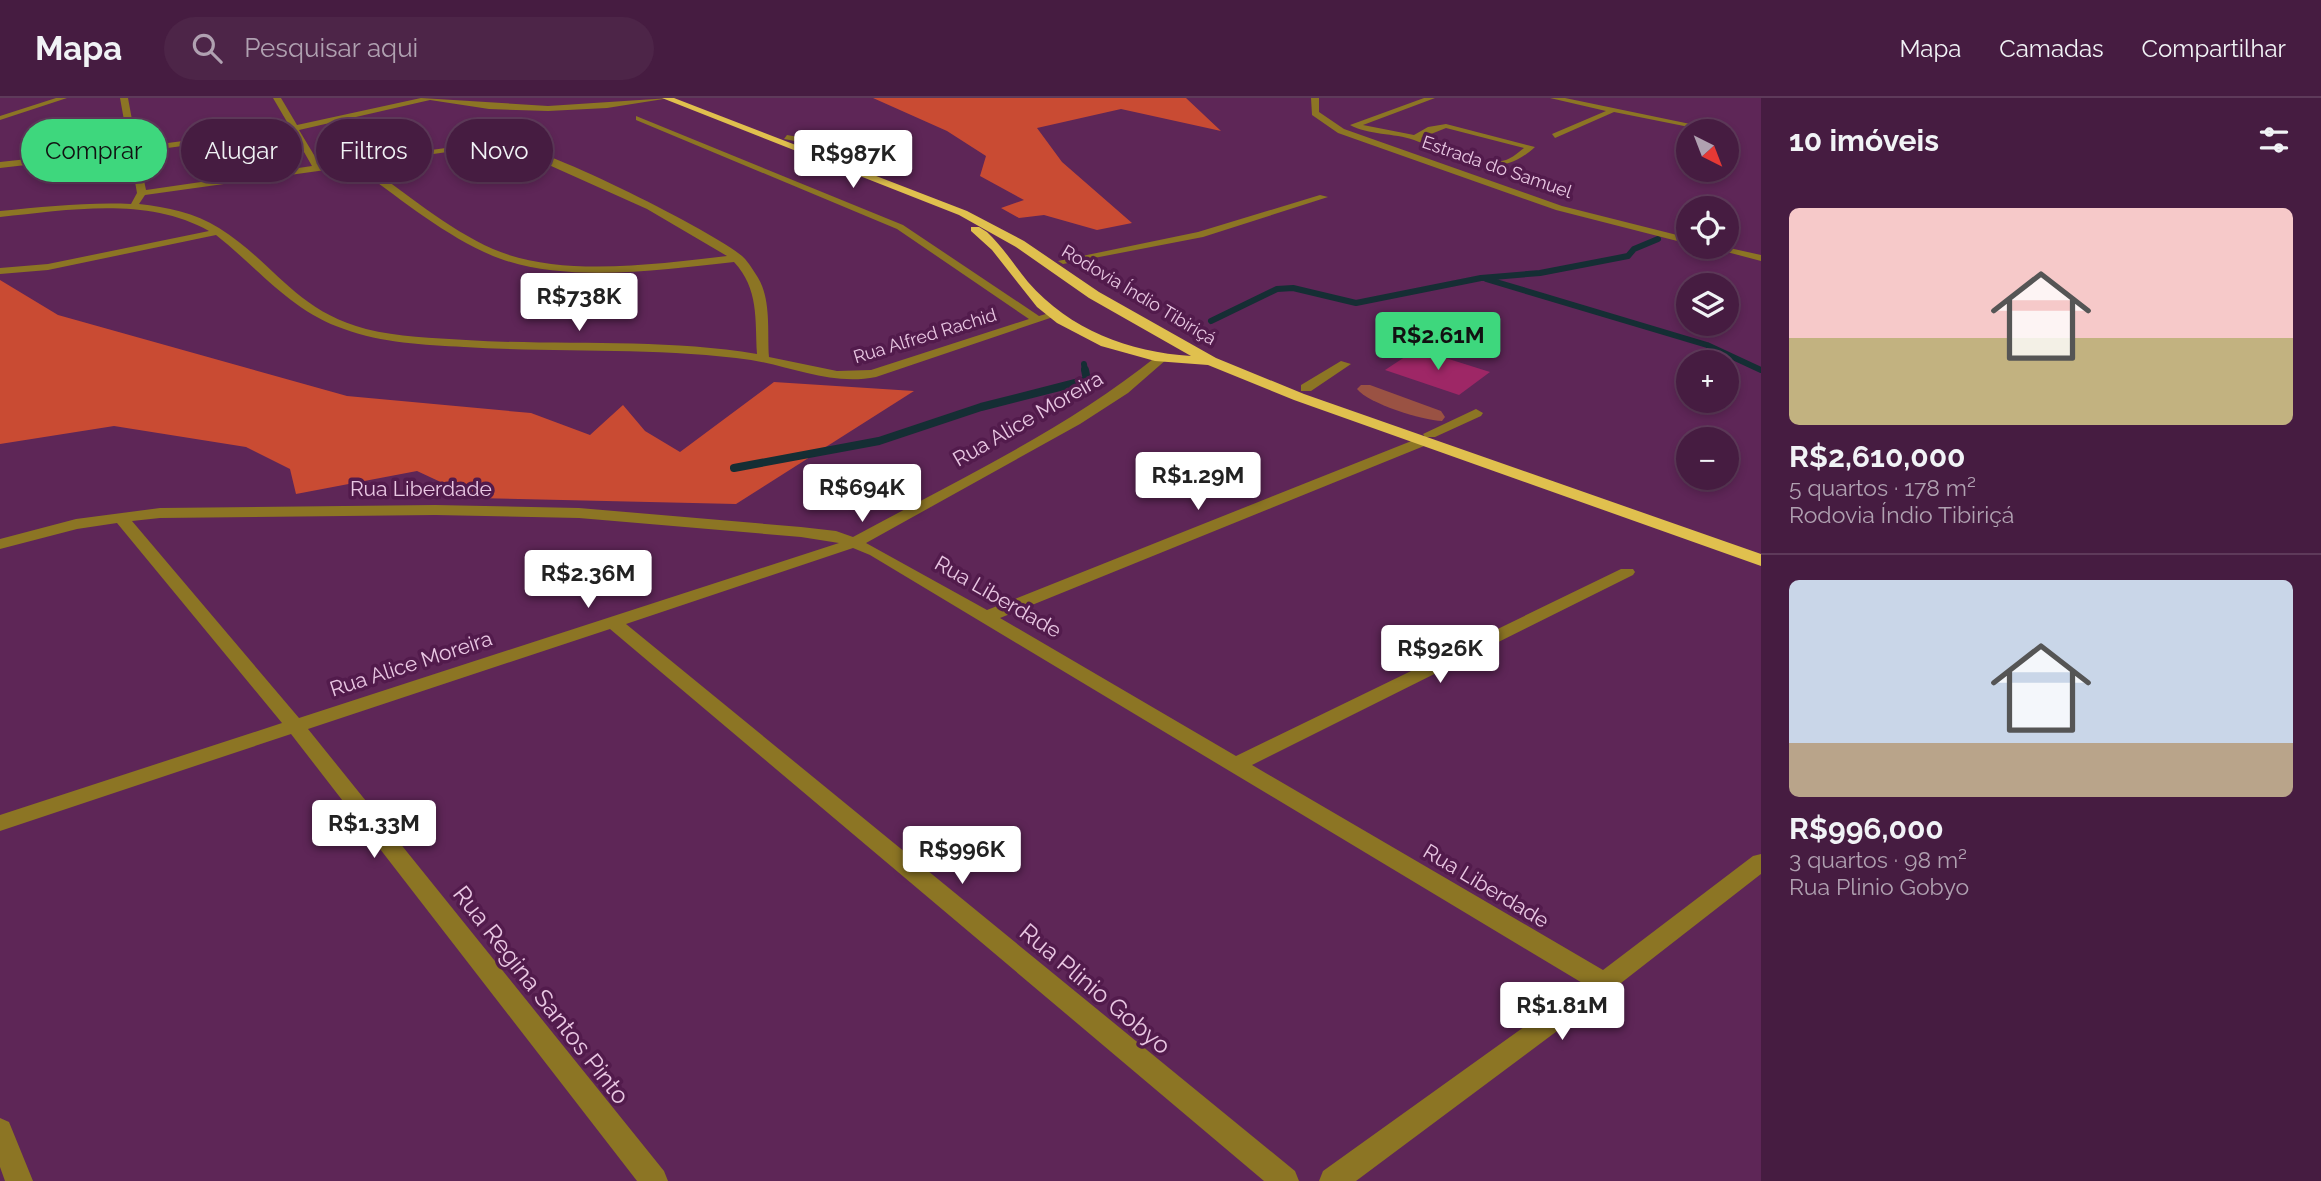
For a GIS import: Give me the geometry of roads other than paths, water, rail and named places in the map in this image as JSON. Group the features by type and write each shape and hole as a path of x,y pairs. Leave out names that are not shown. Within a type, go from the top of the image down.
{"highway":[{"name":"Rodovia Índio Tibiriçá","path":"666,98 946,206 1020,244 1094,295 1211,361 1761,560"},
{"name":"Rodovia Índio Tibiriçá","path":"685,98 882,173 1001,224 1215,348 1306,388 1427,438 1761,545"},
{"path":"946,206 995,246 1025,286 1056,314 1105,345 1161,359 1211,361"}],"street":[{"path":"0,118 63,98"},
{"path":"124,98 129,119"},
{"path":"277,98 289,119"},
{"path":"302,128 373,114 429,98 488,107 550,110 599,108 666,98"},
{"name":"Estrada do Samuel","path":"1315,98 1315,113 1341,131 1559,208 1676,238"},
{"path":"1341,131 1431,98"},
{"path":"1554,98 1676,122"},
{"path":"1555,136 1613,110"},
{"path":"639,118 900,227 1036,319"},
{"path":"1354,125 1415,138 1449,153 1494,165 1509,162 1531,147 1446,126 1415,138"},
{"path":"302,141 316,166"},
{"path":"0,165 21,162"},
{"path":"553,163 700,234 737,258 752,274 758,295 763,359"},
{"path":"142,193 316,169"},
{"path":"132,207 142,193 141,182"},
{"path":"384,182 481,247 504,257 564,265 650,267 737,258"},
{"path":"1063,261 1200,235 1323,197"},
{"name":"Rua Alfred Rachid","path":"0,214 132,207 182,214 218,232 289,298 321,317 351,328 396,338 497,346 701,352 763,359 824,376 849,378 872,374 1056,314"},
{"path":"0,271 48,267 218,232"},
{"path":"1739,253 1761,258"},
{"name":"Rua Alice Moreira","path":"0,823 856,542 1075,421 1123,390 1161,359"},
{"path":"1306,388 1345,364"},
{"path":"986,617 1427,438 1476,414"},
{"name":"Rua Liberdade","path":"0,544 120,517 160,513 408,510 579,513 836,536 856,542 986,617 1604,983"},
{"name":"Rua Regina Santos Pinto","path":"120,517 295,726 654,1181"},
{"path":"1237,764 1627,572"},
{"name":"Rua Plinio Gobyo","path":"613,622 1285,1181"},
{"path":"1333,1181 1604,983 1761,862"},
{"path":"0,1131 19,1181"}],"waterway":[{"path":"1211,321 1277,289 1293,288 1356,303 1481,278 1540,273 1628,256 1634,249 1658,239"},
{"path":"1486,279 1707,345 1761,370"},
{"path":"1084,364 1085,372"},
{"path":"734,468 879,441 981,407 1087,380 1085,370"}]}
